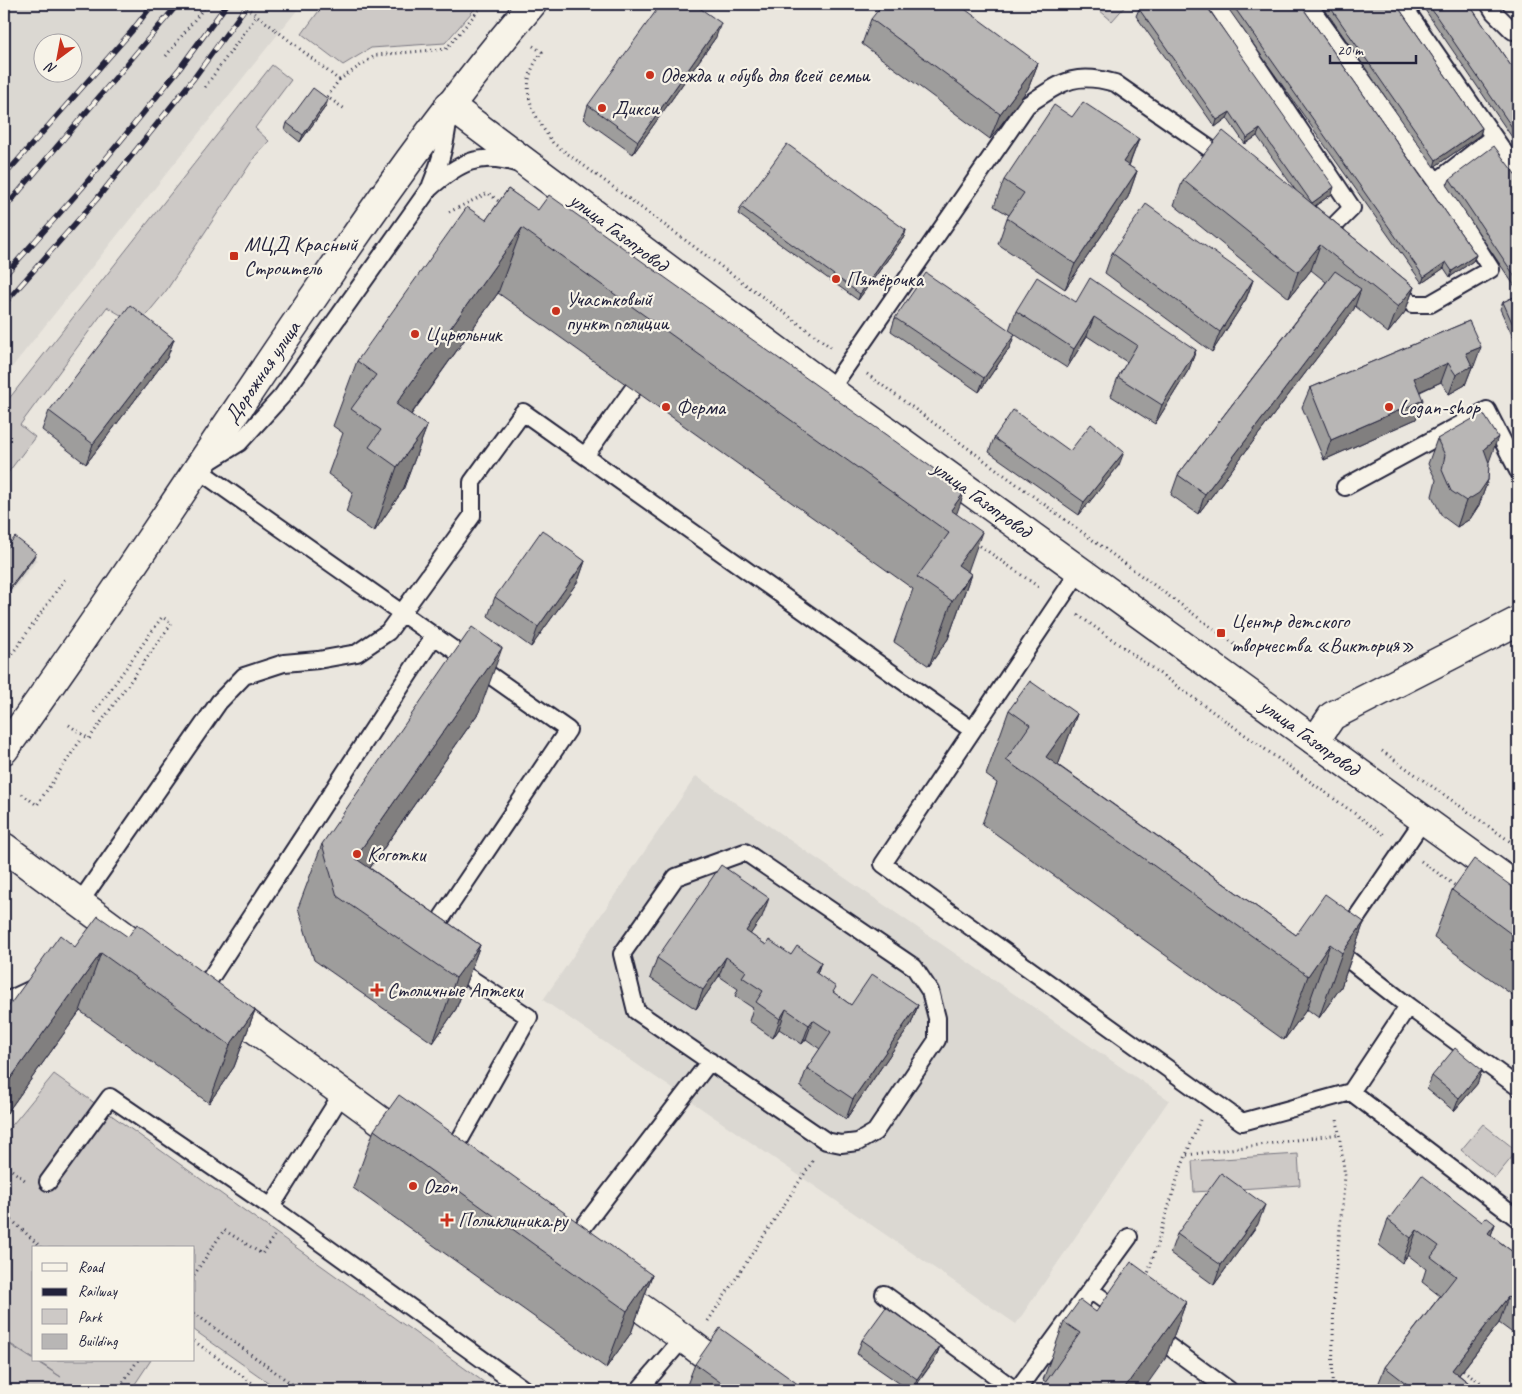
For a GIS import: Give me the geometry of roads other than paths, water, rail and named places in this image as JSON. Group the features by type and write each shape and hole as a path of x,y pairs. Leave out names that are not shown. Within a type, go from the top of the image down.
{"street":[{"name":"Дорожная улица","path":"4,750 380,199 449,105 532,4"},
{"name":"улица Газопровод","path":"449,105 534,168 696,302 830,390 1518,888"},
{"path":"1315,741 1332,716 1518,621"},
{"path":"4,847 80,902 131,947"},
{"path":"179,974 452,1173"},
{"path":"570,1257 688,1341 752,1390"}],"lane":[{"path":"1216,4 1352,208 1329,231"},
{"path":"1308,4 1436,182 1491,269 1430,304 1412,304 1384,279"},
{"path":"1402,4 1492,137 1518,172"},
{"path":"1489,4 1494,12 1513,31 1518,31"},
{"path":"830,390 1027,105 1051,89 1074,78 1097,78 1115,83 1242,170"},
{"path":"429,190 440,164 447,135 449,105"},
{"path":"1436,182 1492,137"},
{"path":"452,1173 529,1017 422,946 568,730 197,469 238,443 282,396 429,190 448,172 464,163 484,159 507,160 534,168"},
{"path":"1314,220 1343,243"},
{"path":"584,456 633,389"},
{"path":"1345,487 1487,410 1518,471"},
{"path":"80,902 219,702 244,676 284,662 318,660 357,654 388,632 472,516 472,482 523,412 972,730"},
{"path":"1080,570 883,864 1242,1122 1351,1092 1408,1006"},
{"path":"202,991 434,636"},
{"path":"1424,819 1334,949 1518,1087"},
{"path":"745,852 914,967 930,991 937,1018 937,1040 875,1132 858,1142 841,1144 826,1141 710,1062 636,1011 622,954 676,877 745,852"},
{"path":"4,1002 46,982"},
{"path":"570,1257 710,1062"},
{"path":"271,1207 343,1092"},
{"path":"1351,1092 1518,1219"},
{"path":"48,1182 110,1097 271,1207 525,1390"},
{"path":"884,1294 1016,1390 1130,1237"},
{"path":"1090,1290 1230,1390"},
{"path":"640,1390 688,1341"}],"railway":[{"path":"4,176 131,32 153,4"},
{"path":"4,209 178,4"},
{"path":"4,276 82,188 180,68 227,4"},
{"path":"4,304 96,200 194,78 248,4"}],"place":[{"name":"Одежда и обувь для всей семьи","path":"650,75"},
{"name":"Дикси","path":"602,108"},
{"name":"МЦД Красный Строитель","path":"234,256"},
{"name":"Пятёрочка","path":"836,279"},
{"name":"Участковый пункт полиции","path":"556,311"},
{"name":"Цирюльник","path":"415,334"},
{"name":"Ферма","path":"666,407"},
{"name":"Logan-shop","path":"1389,407"},
{"name":"Центр детского творчества «Виктория»","path":"1221,633"},
{"name":"Коготки","path":"357,854"},
{"name":"Столичные Аптеки","path":"377,990"},
{"name":"Ozon","path":"413,1186"},
{"name":"Поликлиника.ру","path":"447,1220"}]}
